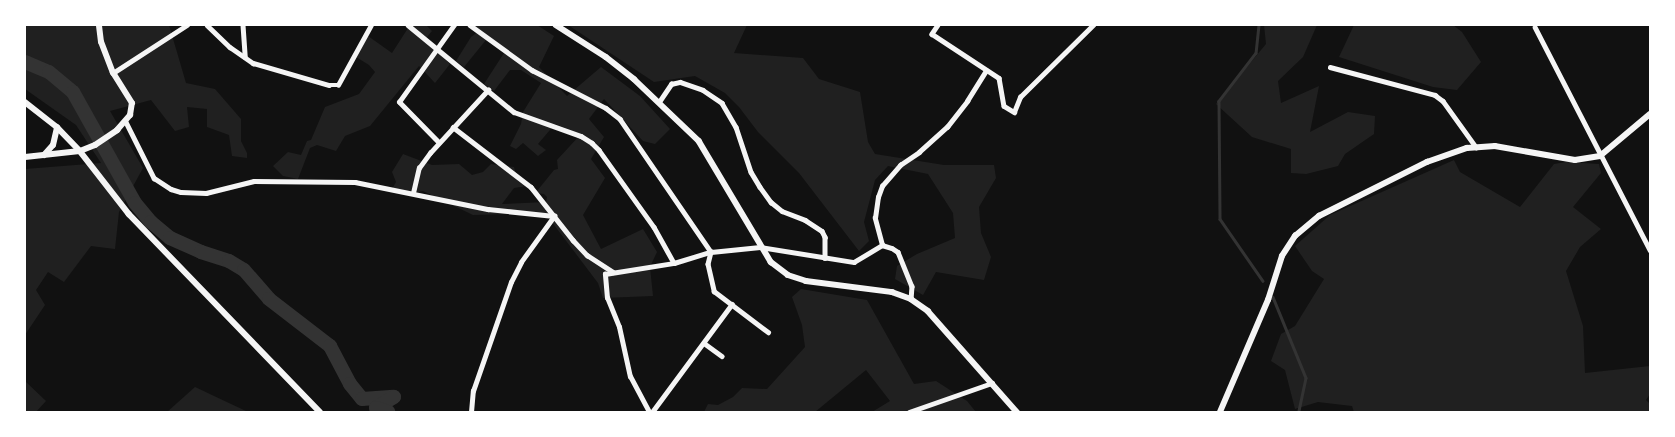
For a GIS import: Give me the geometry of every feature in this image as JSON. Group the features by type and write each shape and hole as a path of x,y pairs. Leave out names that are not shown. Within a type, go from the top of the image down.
{"main road":[{"path":"25,157 80,151 95,145 117,130 126,122 130,115 132,104 114,73 101,42 99,25"},
{"path":"43,156 53,144 57,127"}],"street":[{"path":"114,73 187,25"},
{"path":"207,25 253,63 329,85 338,85 371,25"},
{"path":"243,25 245,57"},
{"path":"408,25 514,112 581,136 596,146 654,227 674,263"},
{"path":"439,143 399,102 454,25"},
{"path":"470,25 532,70 606,108 620,119 711,252 708,264 714,291 768,332"},
{"path":"556,25 606,57 659,102 699,141 760,247 771,262 788,275 806,281 892,292 911,298 928,311 1017,412"},
{"path":"938,25 932,34 999,78 1004,106 1014,112 1020,97 1093,25"},
{"path":"1535,27 1650,250"},
{"path":"1330,67 1435,95 1443,101 1476,147"},
{"path":"882,245 875,218 878,197 882,186 900,165 919,152 947,126 967,101 986,71"},
{"path":"659,102 671,84 680,82 703,90 722,103 736,127 751,172 760,187 771,202 782,211 805,220 822,231 825,237 825,258"},
{"path":"413,193 420,168 439,143 488,90"},
{"path":"25,102 57,127 80,151 129,214 320,412"},
{"path":"1220,412 1268,300 1282,256 1295,236 1306,225 1332,208 1450,152 1476,147 1507,148 1575,160 1600,156 1650,114"},
{"path":"126,122 154,178 170,189 180,192 206,193 232,185 262,181 355,182 488,208 554,216"},
{"path":"453,127 531,187 588,255 613,272"},
{"path":"471,412 473,391 511,282 521,262 554,216"},
{"path":"732,304 650,412 630,377 619,327 607,298 605,274 674,263 711,252 760,247 854,262 882,245 898,252 912,286 911,298"},
{"path":"704,343 722,356"},
{"path":"909,412 992,382"}],"shaded area":[{"path":"25,25 169,25 186,83 215,89 241,119 241,141 247,153 247,158 232,156 229,135 207,127 207,109 187,107 189,127 175,131 151,100 110,111 143,168 119,212 115,249 91,246 64,282 48,272 36,290 45,305 25,335 25,169 101,163 76,125 25,89"},
{"path":"410,25 426,25 432,31 427,37 432,47 450,64 435,83 419,66 370,126 345,136 336,151 317,145 310,148 298,179 283,176 273,166 288,152 301,155 307,141 311,140 325,107 359,94 375,72 369,65 356,57 368,36 392,53"},
{"path":"472,25 537,25 554,36 539,67 567,96 601,67 640,96 670,129 655,144 643,141 604,99 589,119 604,137 591,159 605,178 583,215 601,249 643,229 657,252 650,267 653,296 603,298 598,283 545,213 473,215 423,191 404,195 391,191 396,182 392,172 403,154 432,165 459,164 472,175 483,172 491,164 514,167 518,181 527,186 514,188 502,204 546,202 547,197 544,194 537,193 537,191 554,170 558,169 557,160 581,134 555,124 538,144 546,150 538,156 523,143 516,149 510,146 521,124 523,112 541,83 521,70 510,70 494,91 484,84 504,53 486,40 464,67 456,61 471,37 479,31"},
{"path":"568,25 747,25 734,53 803,58 819,79 860,92 868,142 875,154 944,165 994,165 996,178 979,207 981,233 991,257 984,280 936,272 923,295 895,279 897,266 917,254 955,238 953,213 928,174 888,166 875,180 864,222 869,241 859,251 799,173 758,132 739,107 725,93 695,76 654,82"},
{"path":"1264,25 1317,25 1303,57 1278,81 1281,103 1319,86 1310,132 1348,112 1375,116 1374,134 1345,154 1338,166 1306,174 1291,173 1291,149 1252,137 1216,104 1266,44"},
{"path":"1354,25 1453,25 1462,32 1481,62 1457,90 1433,87 1339,57"},
{"path":"1454,160 1460,172 1520,207 1554,164 1566,162 1599,164 1601,173 1573,207 1601,229 1580,247 1566,271 1583,326 1585,373 1650,366 1650,394 1646,400 1650,404 1650,412 1354,412 1352,406 1318,402 1295,409 1285,370 1271,361 1281,334 1295,326 1324,279 1312,271 1295,246 1330,215"},
{"path":"801,289 867,300 914,384 936,381 967,401 976,412 872,412 890,401 866,370 815,412 704,412 708,404 718,405 733,397 742,388 767,389 805,347 802,325 792,297"},
{"path":"25,381 46,401 36,412 25,412"},
{"path":"195,387 248,412 167,412"}],"waterway":[{"path":"1259,25 1256,53 1219,101 1220,219 1263,281"},
{"path":"25,62 49,72 73,92 135,203 151,222 170,238 201,252 229,261 244,270 269,299 330,346 350,384 362,399 394,397 376,408 388,412"},
{"path":"1273,297 1306,378 1299,412"}]}
